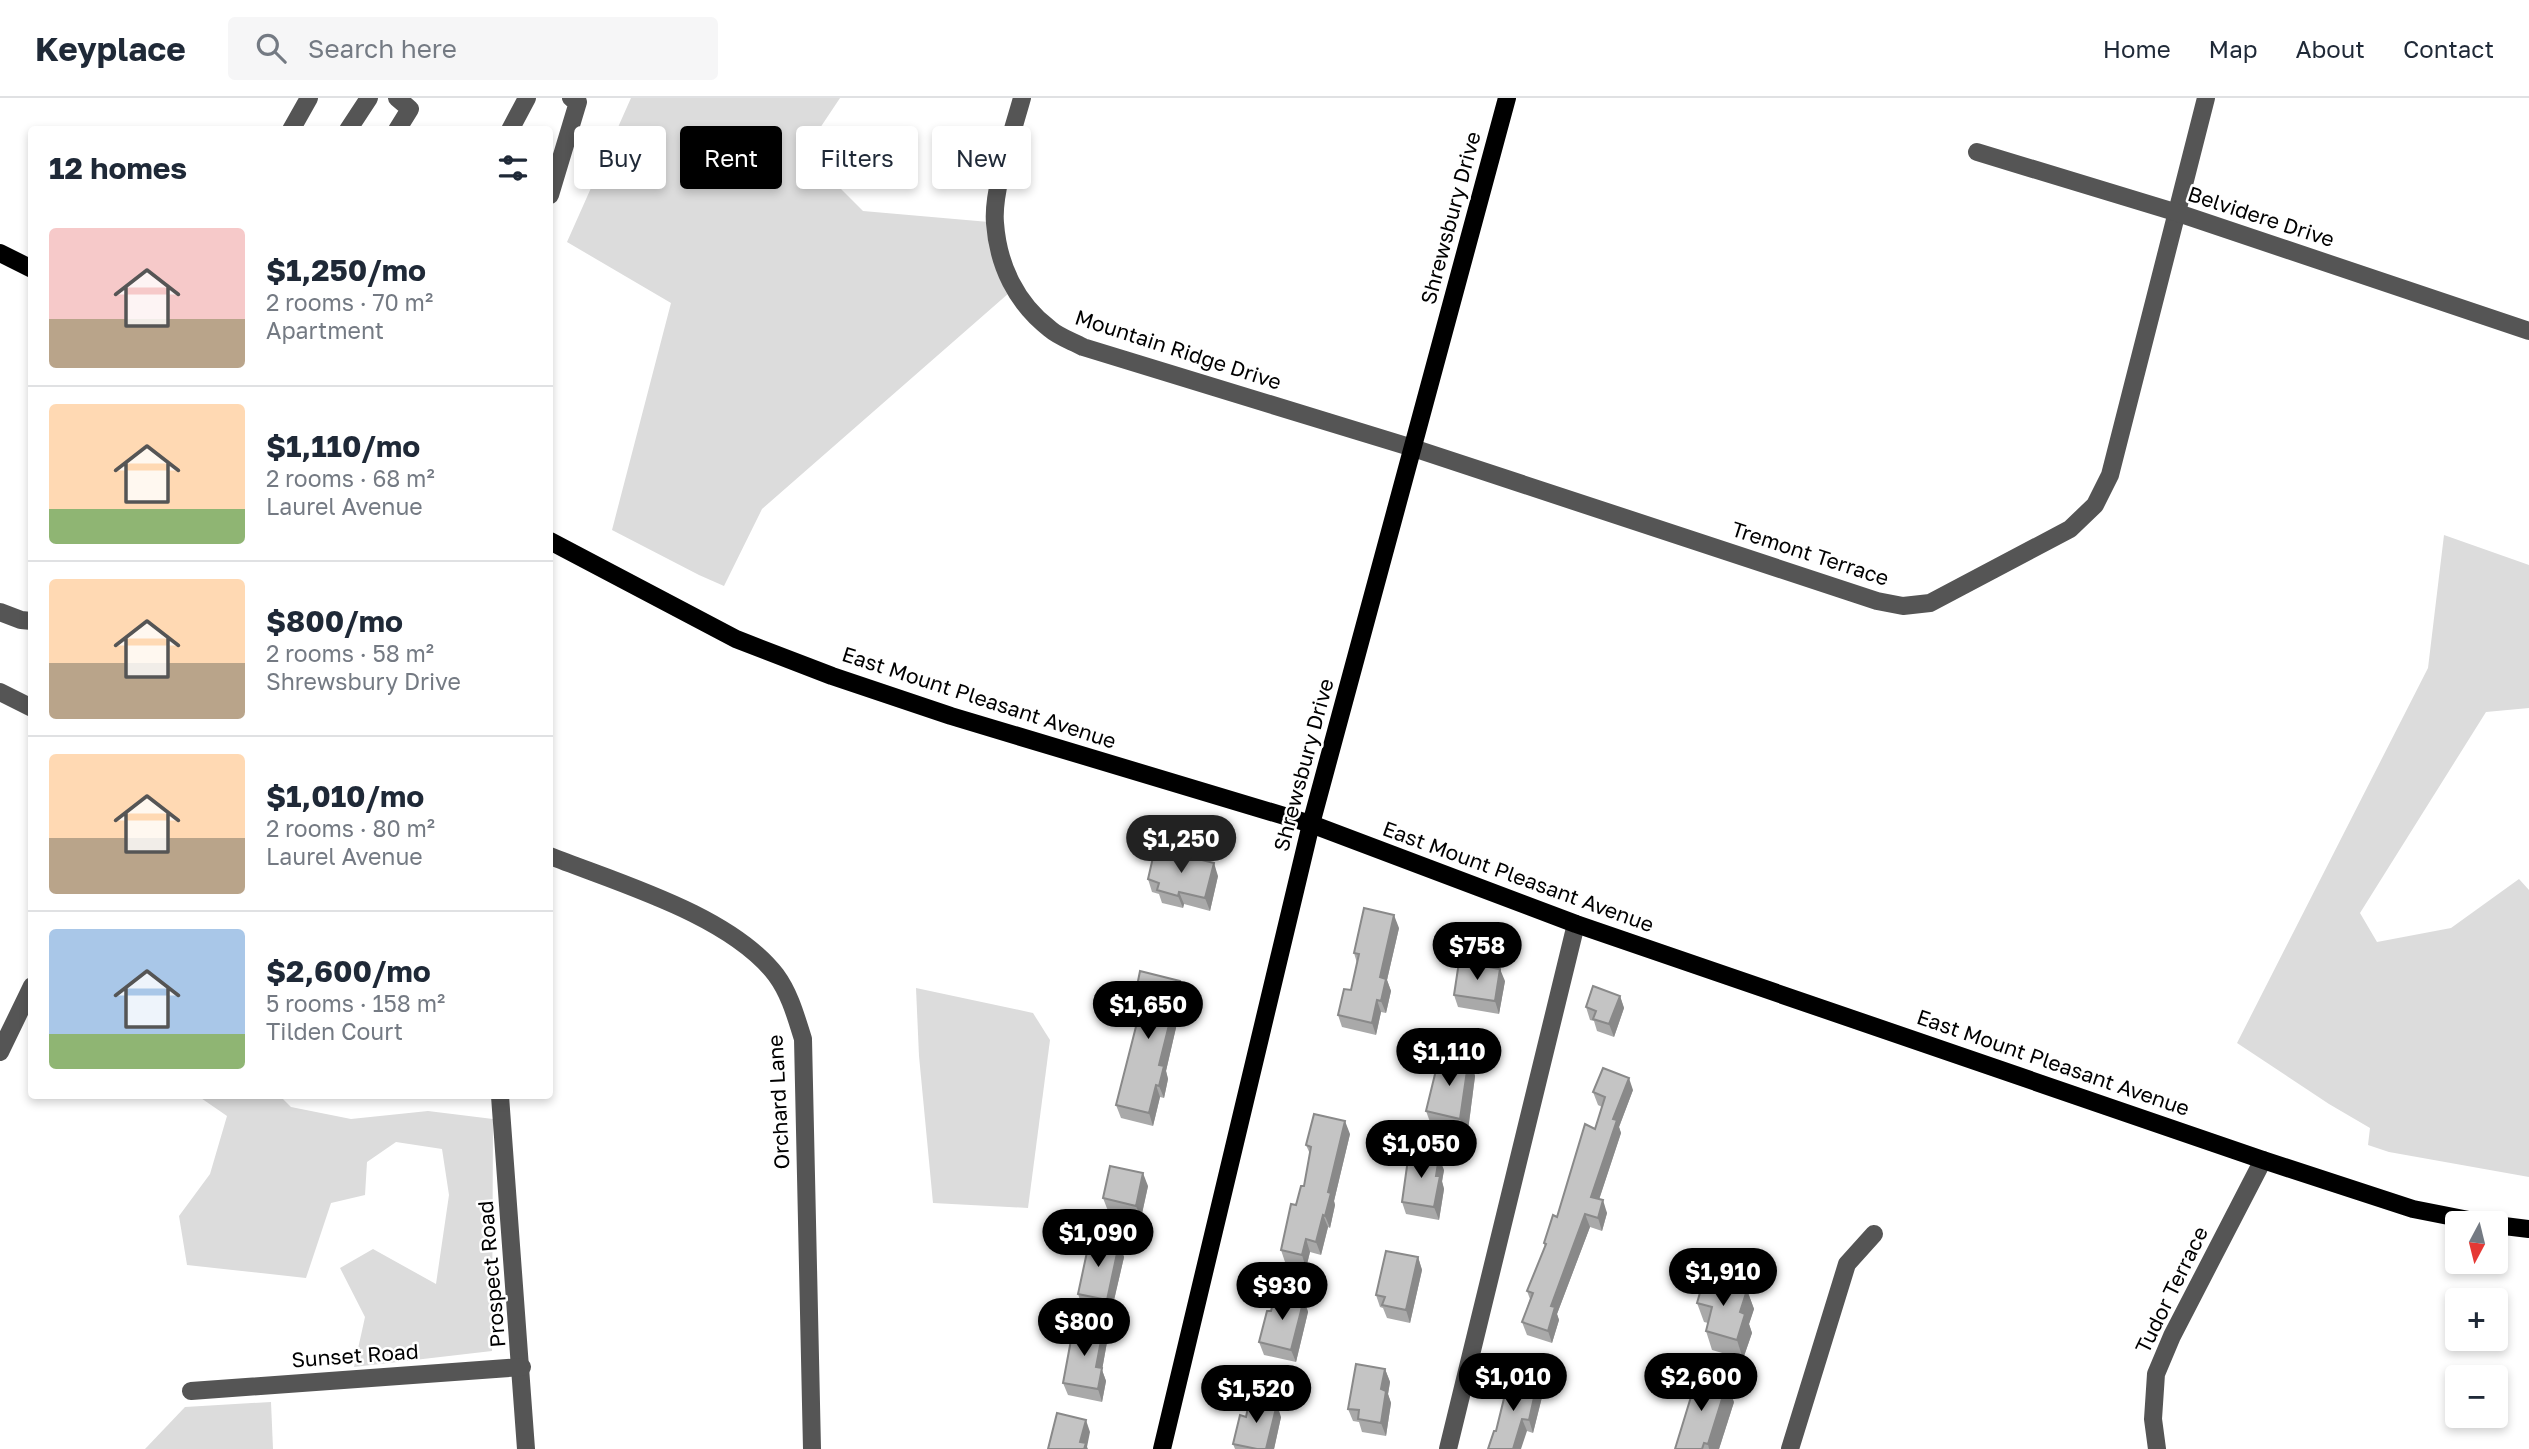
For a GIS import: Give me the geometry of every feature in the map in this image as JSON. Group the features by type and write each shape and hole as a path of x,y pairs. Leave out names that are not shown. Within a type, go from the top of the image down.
{"main road":[{"name":"Shrewsbury Drive","path":"1162,1449 1311,824 1507,98"},
{"path":"0,253 28,267"},
{"name":"East Mount Pleasant Avenue","path":"553,543 736,639 832,676 951,716 1311,824 1576,924 2263,1160 2413,1209 2445,1215"},
{"path":"2508,1227 2529,1229"}],"street":[{"path":"293,126 309,98"},
{"path":"351,126 369,98"},
{"path":"397,98 410,108 399,126"},
{"path":"512,126 527,98"},
{"path":"553,185 578,102 571,98"},
{"name":"Mountain Ridge Drive","path":"1022,98 1001,176 995,221 1002,263 1014,289 1030,312 1052,331 1083,347 1413,448"},
{"name":"Tremont Terrace","path":"1413,448 1877,601 1903,606 1930,603 2070,529 2095,505 2110,475 2206,98"},
{"name":"Belvidere Drive","path":"1978,152 2178,213 2529,331"},
{"path":"0,612 28,621"},
{"path":"0,692 28,706"},
{"name":"Orchard Lane","path":"553,857 681,908 734,937 761,958 777,977 792,1004 803,1039 812,1449"},
{"path":"1448,1449 1576,924"},
{"path":"0,1052 28,994"},
{"name":"Prospect Road","path":"500,1099 526,1449"},
{"name":"Tudor Terrace","path":"2157,1449 2153,1419 2156,1374 2172,1336 2263,1160"},
{"path":"1790,1449 1847,1264 1874,1234"},
{"name":"Sunset Road","path":"191,1391 522,1367"}],"shaded area":[{"path":"631,98 840,98 821,126 796,126 796,189 841,189 863,211 989,222 1009,293 762,509 724,586 612,530 671,303 567,242 591,189 666,189 666,126 619,126"},
{"path":"2444,535 2529,565 2529,708 2486,712 2360,913 2377,942 2451,928 2519,879 2529,890 2529,1177 2389,1152 2368,1145 2370,1128 2237,1043 2428,668"},
{"path":"916,988 1033,1013 1050,1040 1028,1208 933,1203 919,1056"},
{"path":"202,1099 283,1099 291,1107 351,1119 428,1111 493,1119 492,1351 354,1367 365,1317 340,1268 373,1249 436,1284 449,1195 442,1149 396,1142 367,1162 365,1195 331,1203 306,1278 187,1265 179,1216 210,1174 227,1116"},
{"path":"271,1402 273,1449 145,1449 185,1407"}],"building":[{"path":"1170,852 1214,863 1205,898 1179,892 1178,896 1157,890 1159,883 1148,879 1154,853 1169,857"},
{"path":"1364,908 1394,915 1380,977 1386,979 1381,1001 1377,1000 1372,1023 1338,1015 1344,989 1351,990 1359,954 1354,953"},
{"path":"1459,962 1500,969 1495,1001 1454,995"},
{"path":"1140,971 1180,981 1159,1065 1164,1066 1149,1113 1116,1105 1142,1003 1134,1001"},
{"path":"1593,986 1620,996 1609,1024 1593,1019 1596,1011 1586,1007"},
{"path":"1448,1054 1469,1057 1460,1119 1426,1111 1436,1070 1444,1072"},
{"path":"1603,1068 1629,1078 1613,1119 1617,1120 1591,1197 1603,1200 1598,1218 1585,1214 1551,1306 1555,1307 1548,1331 1522,1322 1533,1293 1527,1291 1546,1244 1544,1243 1553,1215 1557,1217 1585,1124 1595,1129 1605,1097 1593,1092"},
{"path":"1314,1114 1345,1121 1325,1216 1323,1215 1316,1242 1306,1239 1302,1255 1281,1250 1291,1204 1296,1205 1301,1186 1304,1186 1311,1147 1306,1145"},
{"path":"1409,1152 1439,1157 1436,1176 1440,1176 1434,1207 1402,1202"},
{"path":"1110,1166 1143,1173 1136,1206 1103,1198"},
{"path":"1090,1238 1119,1244 1107,1300 1078,1294"},
{"path":"1386,1251 1418,1257 1406,1310 1382,1305 1385,1297 1376,1295"},
{"path":"1704,1279 1747,1290 1740,1312 1745,1314 1737,1340 1706,1331 1712,1307 1697,1303"},
{"path":"1276,1293 1304,1299 1291,1350 1259,1342 1267,1311 1271,1311"},
{"path":"1074,1324 1103,1330 1096,1367 1102,1368 1098,1389 1063,1383"},
{"path":"1356,1364 1385,1369 1381,1389 1386,1391 1381,1423 1358,1419 1359,1410 1348,1409"},
{"path":"1698,1374 1727,1383 1708,1444 1704,1443 1702,1449 1675,1449"},
{"path":"1509,1378 1537,1384 1529,1420 1522,1419 1513,1449 1488,1449 1496,1431"},
{"path":"1250,1398 1277,1404 1266,1449 1233,1444 1240,1415 1246,1417"},
{"path":"1057,1413 1086,1420 1080,1442 1086,1443 1084,1449 1048,1449"}]}
